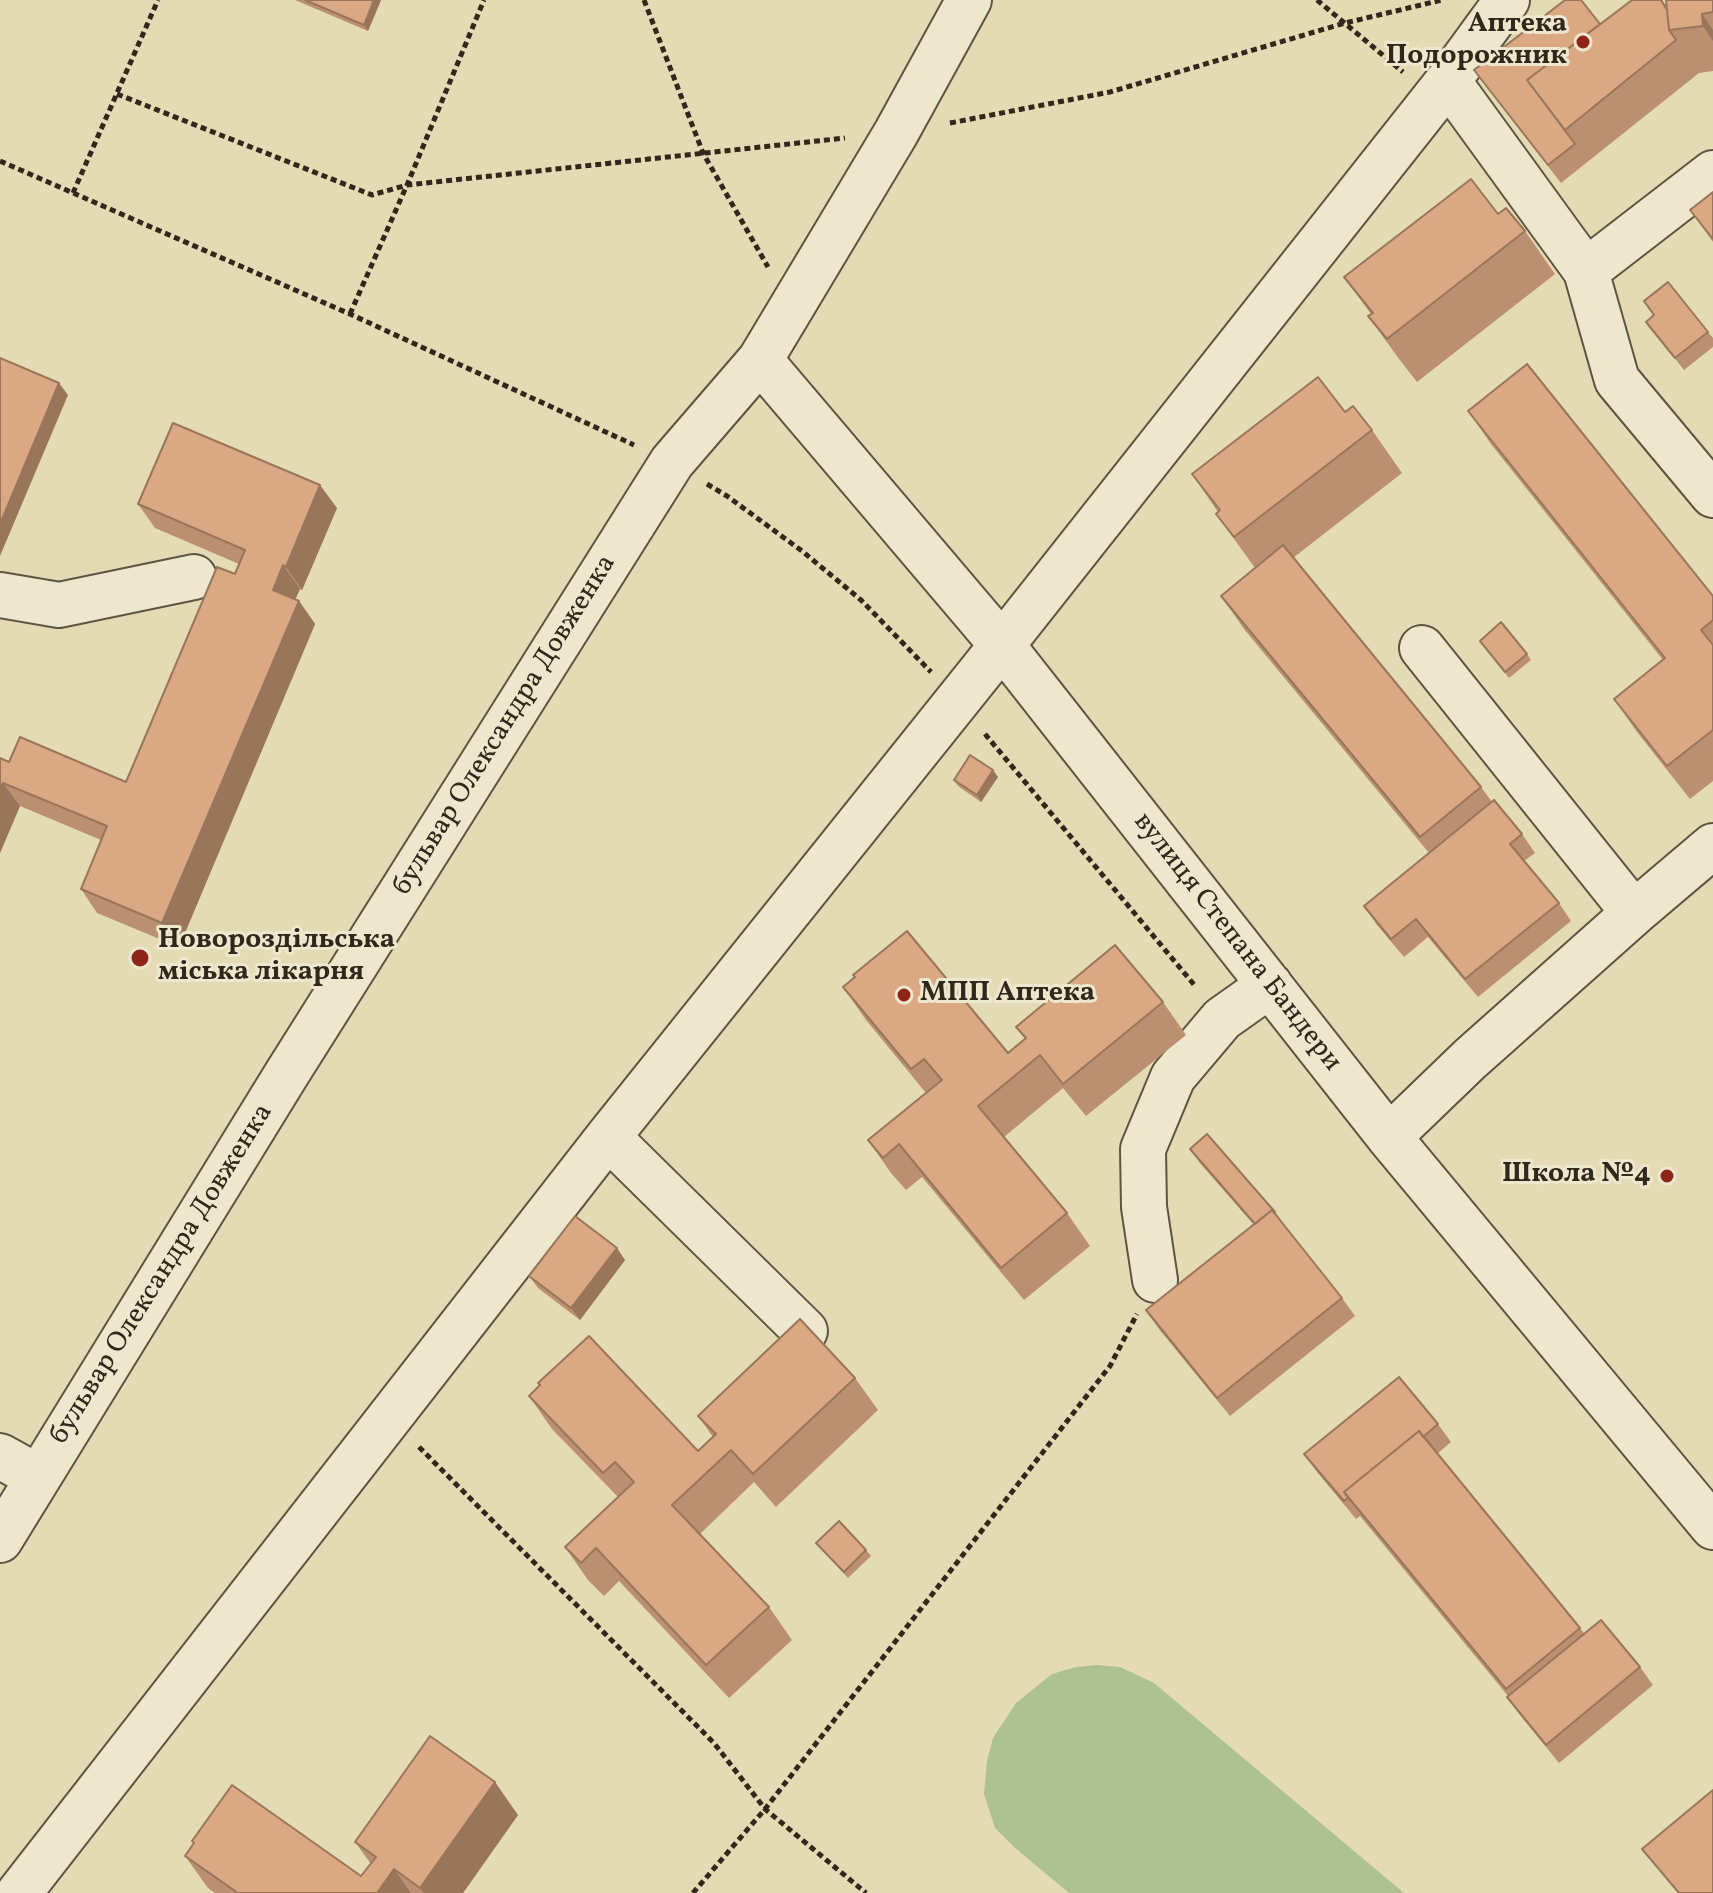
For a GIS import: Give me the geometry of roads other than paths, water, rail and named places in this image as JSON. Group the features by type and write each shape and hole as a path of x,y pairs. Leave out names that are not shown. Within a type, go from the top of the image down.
{"street":[{"name":"бульвар Олександра Довженка","path":"0,1540 286,1075 672,462 760,360 896,133 969,0"},
{"path":"19,1893 608,1137 1441,90 1507,0"},
{"path":"1441,90 1586,271 1617,380 1713,495"},
{"path":"1586,271 1713,173"},
{"name":"вулиця Степана Бандери","path":"760,360 1002,645 1389,1137 1713,1527"},
{"path":"0,595 59,605 194,577"},
{"path":"1422,648 1634,913"},
{"path":"1389,1137 1470,1059 1713,846"},
{"path":"1155,1280 1144,1207 1143,1149 1173,1077 1222,1019 1270,985"},
{"path":"608,1137 805,1331"},
{"path":"0,1456 38,1477"}],"place":[{"name":"Аптека Подорожник","path":"1583,42"},
{"name":"Новороздільська міська лікарня","path":"140,958"},
{"name":"МПП Аптека","path":"904,995"},
{"name":"Школа №4","path":"1667,1176"}]}
